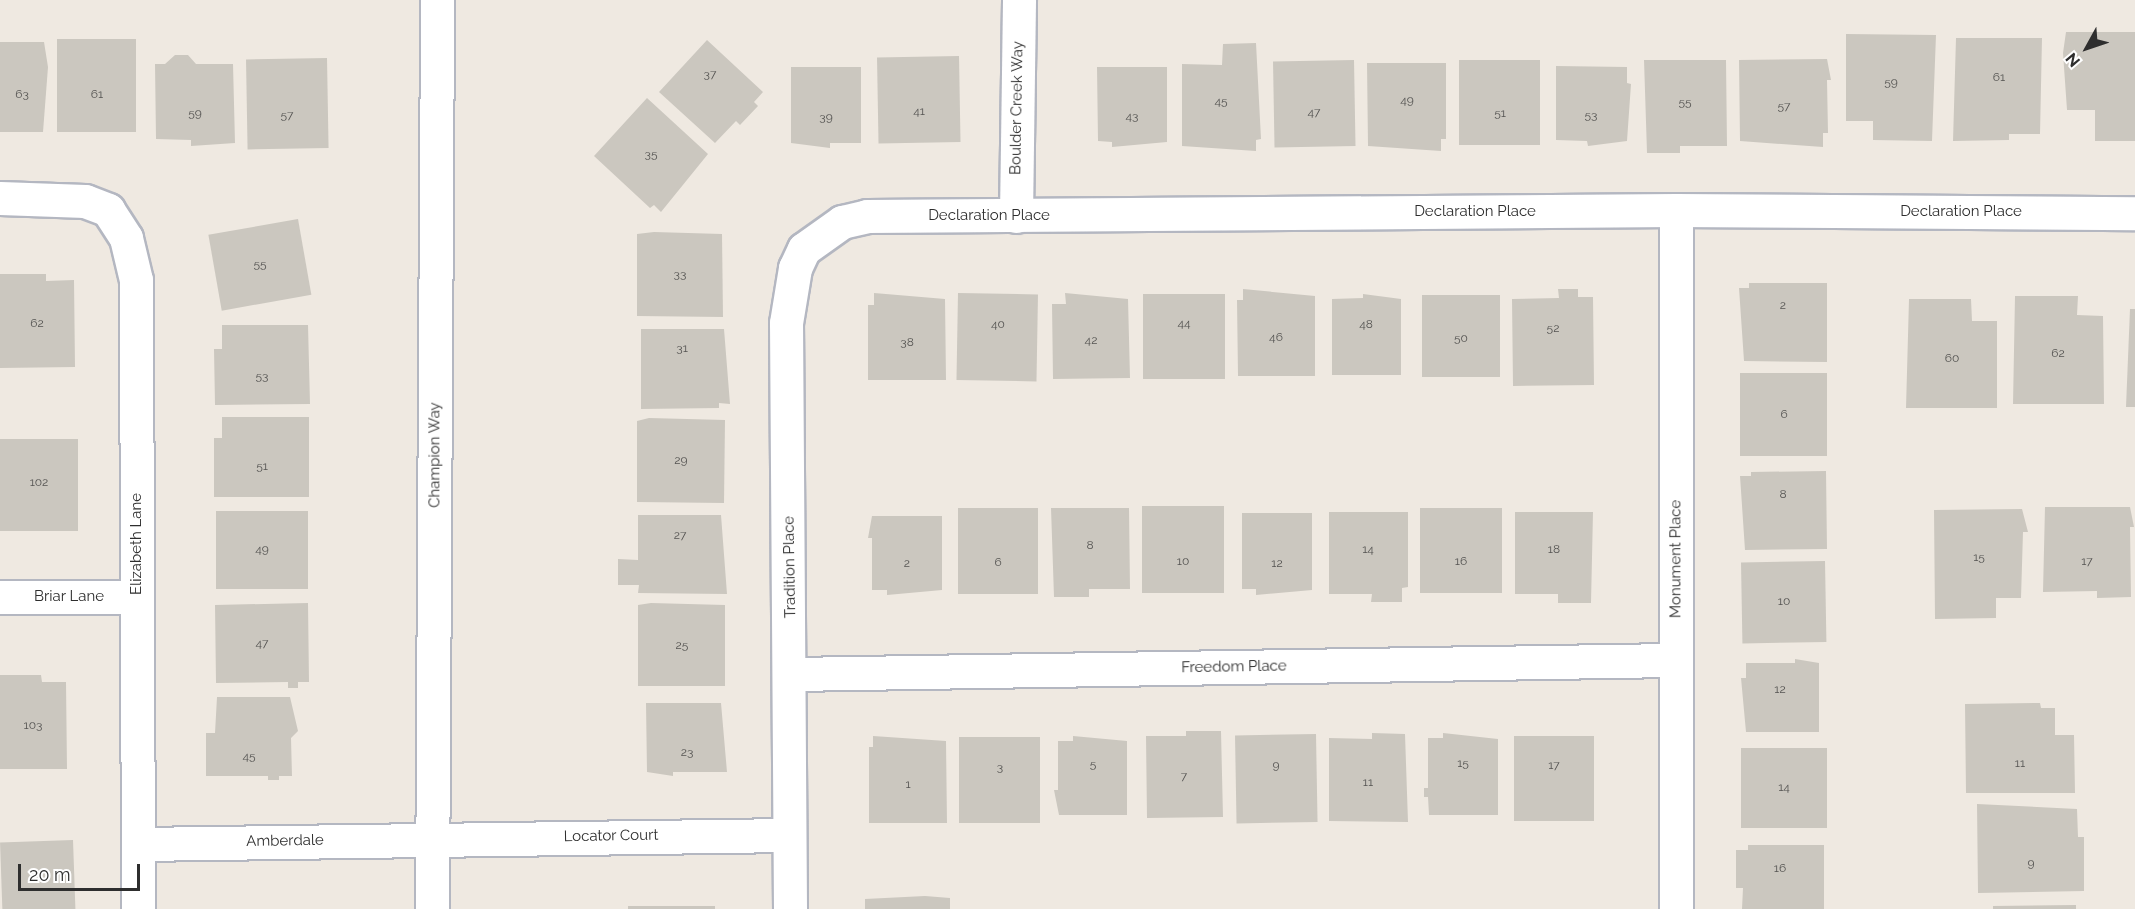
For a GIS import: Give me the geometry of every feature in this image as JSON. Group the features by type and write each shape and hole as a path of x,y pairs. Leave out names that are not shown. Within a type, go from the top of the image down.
{"street":[{"name":"Champion Way","path":"432,909 436,0"},
{"name":"Boulder Creek Way","path":"1016,216 1018,0"},
{"name":"Elizabeth Lane","path":"0,198 85,201 108,210 120,229 136,280 138,909"},
{"name":"Declaration Place","path":"819,234 867,216 1676,210 2135,213"},
{"name":"Monument Place","path":"1676,210 1676,909"},
{"name":"Tradition Place","path":"790,909 792,674 786,323 795,268 819,234"},
{"name":"Briar Lane","path":"0,597 137,597"},
{"name":"Freedom Place","path":"792,674 1677,660"},
{"name":"Locator Court","path":"433,838 789,835"},
{"name":"Amberdale","path":"138,844 433,838"}],"building":[{"path":"2066,32 2135,32 2135,141 2095,141 2095,110 2067,110 2063,53"},
{"path":"1846,34 1936,35 1932,141 1873,140 1873,121 1846,121"},
{"path":"1956,38 2042,38 2040,134 2009,134 2009,140 1953,141"},
{"path":"57,39 136,39 136,132 57,132"},
{"path":"707,40 763,92 754,102 758,106 740,125 736,121 715,143 659,92"},
{"path":"0,42 44,42 48,67 43,132 0,132"},
{"path":"1256,43 1261,139 1256,140 1256,151 1182,146 1182,64 1222,65 1223,44"},
{"path":"175,55 188,55 196,64 233,64 235,143 191,146 191,140 156,139 155,64 165,64"},
{"path":"959,56 961,142 879,143 877,57"},
{"path":"327,58 329,148 248,149 246,59"},
{"path":"1827,59 1831,80 1827,80 1828,133 1823,133 1823,147 1740,141 1739,60"},
{"path":"1354,60 1356,146 1275,147 1273,61"},
{"path":"1459,60 1540,60 1540,145 1459,145"},
{"path":"1644,60 1726,60 1727,146 1680,146 1680,153 1647,153"},
{"path":"1367,63 1446,63 1446,139 1441,139 1441,151 1368,146"},
{"path":"1556,66 1627,67 1627,83 1631,84 1627,141 1588,146 1587,141 1556,140"},
{"path":"791,67 861,67 861,143 830,143 830,148 791,143"},
{"path":"1097,67 1167,67 1167,142 1112,147 1112,142 1098,141"},
{"path":"647,98 708,154 661,212 654,205 650,208 594,156"},
{"path":"298,219 311,295 222,311 208,235"},
{"path":"654,232 722,234 723,317 637,316 637,234"},
{"path":"0,274 46,274 46,281 74,280 75,367 0,368"},
{"path":"1749,283 1827,283 1827,362 1744,361 1739,288 1749,288"},
{"path":"1243,289 1315,296 1315,376 1238,376 1237,300 1243,300"},
{"path":"1558,289 1578,289 1578,297 1593,297 1594,385 1513,386 1512,299 1559,298"},
{"path":"874,293 945,299 946,380 868,380 868,305 874,305"},
{"path":"958,293 1038,294 1036,381 956,380"},
{"path":"1065,293 1128,299 1130,378 1053,379 1052,304 1066,304"},
{"path":"1143,294 1225,294 1225,379 1143,379"},
{"path":"1363,294 1401,299 1401,375 1332,375 1332,299 1363,298"},
{"path":"1422,295 1500,295 1500,377 1422,377"},
{"path":"2015,296 2078,296 2077,315 2103,316 2104,404 2013,404"},
{"path":"1909,299 1971,299 1972,321 1997,321 1997,408 1906,408"},
{"path":"2130,309 2135,309 2135,407 2126,407"},
{"path":"222,325 308,325 310,404 215,405 214,349 222,349"},
{"path":"641,329 724,329 730,404 719,403 719,408 641,409"},
{"path":"1740,373 1827,373 1827,456 1740,456"},
{"path":"222,417 309,417 309,497 214,497 214,438 222,438"},
{"path":"649,418 725,420 724,503 637,502 637,421"},
{"path":"0,439 78,439 78,531 0,531"},
{"path":"1826,471 1827,549 1745,550 1740,476 1751,476 1751,472"},
{"path":"1142,506 1224,506 1224,593 1142,593"},
{"path":"2045,507 2130,507 2134,527 2130,527 2131,597 2097,598 2097,591 2043,592"},
{"path":"958,508 1038,508 1038,594 958,594"},
{"path":"1051,508 1129,508 1130,589 1089,589 1089,597 1054,597"},
{"path":"1420,508 1502,508 1502,593 1420,593"},
{"path":"2022,509 2028,532 2023,532 2021,598 1996,598 1996,618 1935,619 1934,510"},
{"path":"216,511 308,511 308,589 216,589"},
{"path":"1329,512 1408,512 1408,587 1402,588 1402,602 1371,602 1372,594 1329,594"},
{"path":"1515,512 1593,512 1591,603 1558,603 1558,594 1515,594"},
{"path":"1242,513 1312,513 1312,590 1256,595 1256,589 1242,589"},
{"path":"638,515 721,515 727,594 638,593 639,585 618,585 618,559 638,560"},
{"path":"872,516 942,516 942,590 887,595 887,590 872,590 872,538 868,538"},
{"path":"1825,561 1826,642 1742,643 1741,562"},
{"path":"308,603 309,682 298,682 298,688 288,688 288,682 216,683 215,605"},
{"path":"651,603 725,605 725,686 638,686 638,605"},
{"path":"1795,659 1819,663 1819,732 1746,732 1741,678 1746,678 1746,663 1795,663"},
{"path":"0,675 41,675 42,682 66,682 67,769 0,769"},
{"path":"217,697 290,697 298,731 291,738 292,776 279,776 279,780 268,780 268,776 206,776 206,733 215,733"},
{"path":"646,703 721,703 727,772 673,772 673,776 647,772"},
{"path":"2040,703 2041,708 2055,708 2055,735 2074,735 2075,793 1966,793 1965,704"},
{"path":"1186,731 1221,731 1223,817 1147,818 1146,736 1186,736"},
{"path":"1372,733 1405,734 1408,822 1329,821 1329,738 1372,739"},
{"path":"1443,733 1498,739 1498,815 1429,815 1428,797 1424,797 1424,788 1428,788 1428,738 1443,738"},
{"path":"1316,734 1318,822 1237,823 1235,735"},
{"path":"873,736 946,741 947,823 869,823 869,747 873,747"},
{"path":"1073,736 1127,741 1127,815 1059,815 1054,790 1058,790 1058,741 1073,741"},
{"path":"1514,736 1594,736 1594,821 1514,821"},
{"path":"959,737 1040,737 1040,823 959,823"},
{"path":"1741,748 1827,748 1827,828 1741,828"},
{"path":"1977,804 2077,809 2078,837 2084,837 2084,891 1978,893"},
{"path":"73,840 75,909 2,909 0,843"},
{"path":"1748,845 1824,845 1824,909 1742,909 1743,888 1736,888 1736,850 1748,850"},
{"path":"925,896 950,898 950,909 865,909 865,899"},
{"path":"2076,905 2076,909 1993,909 1993,906"},
{"path":"628,906 715,906 715,909 628,909"}]}
